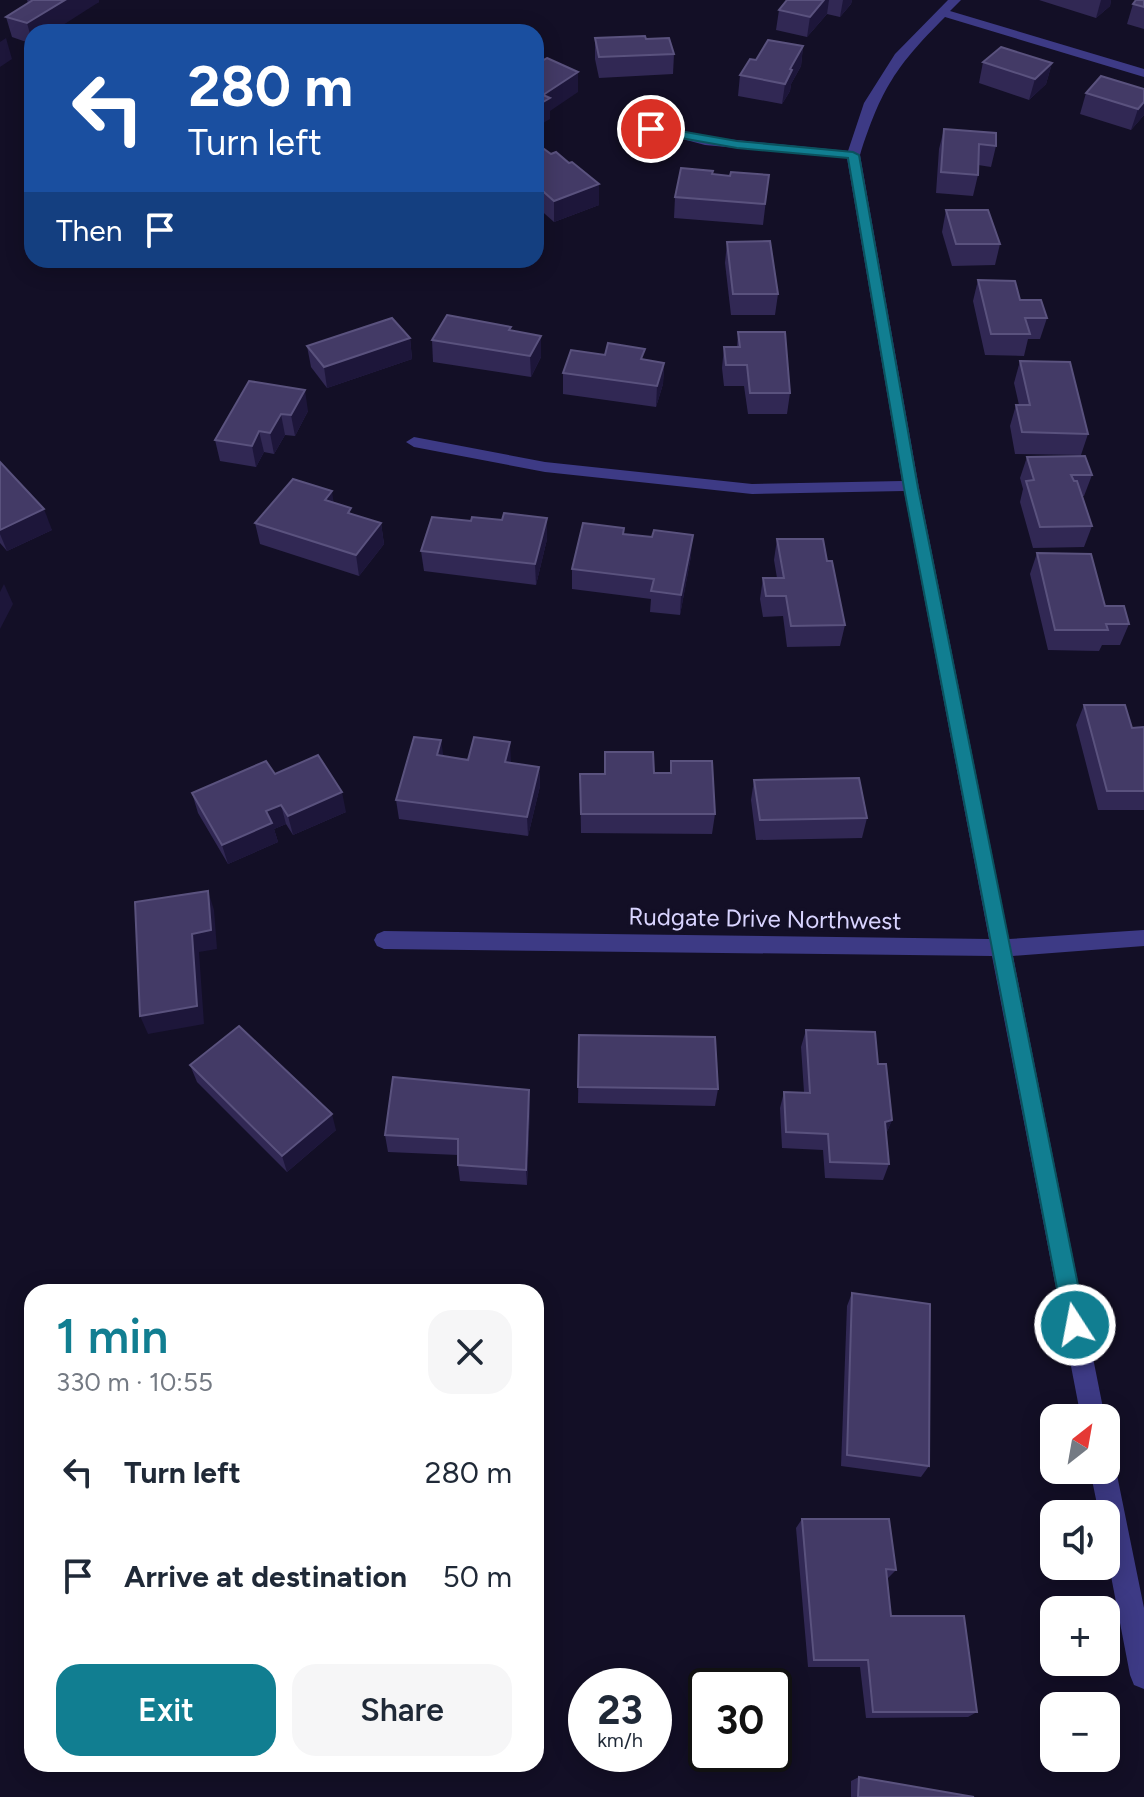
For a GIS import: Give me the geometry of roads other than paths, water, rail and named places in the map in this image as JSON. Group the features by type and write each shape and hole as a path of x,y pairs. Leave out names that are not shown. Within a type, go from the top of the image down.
{"street":[{"path":"1090,1404 911,486 853,155 870,103 901,54 950,7 1144,73"},
{"path":"651,129 737,145 853,155"},
{"path":"414,442 545,467 752,489 911,486"},
{"name":"Rudgate Drive Northwest","path":"384,940 1001,948 1144,938"},
{"path":"1106,1484 1144,1675"}]}
